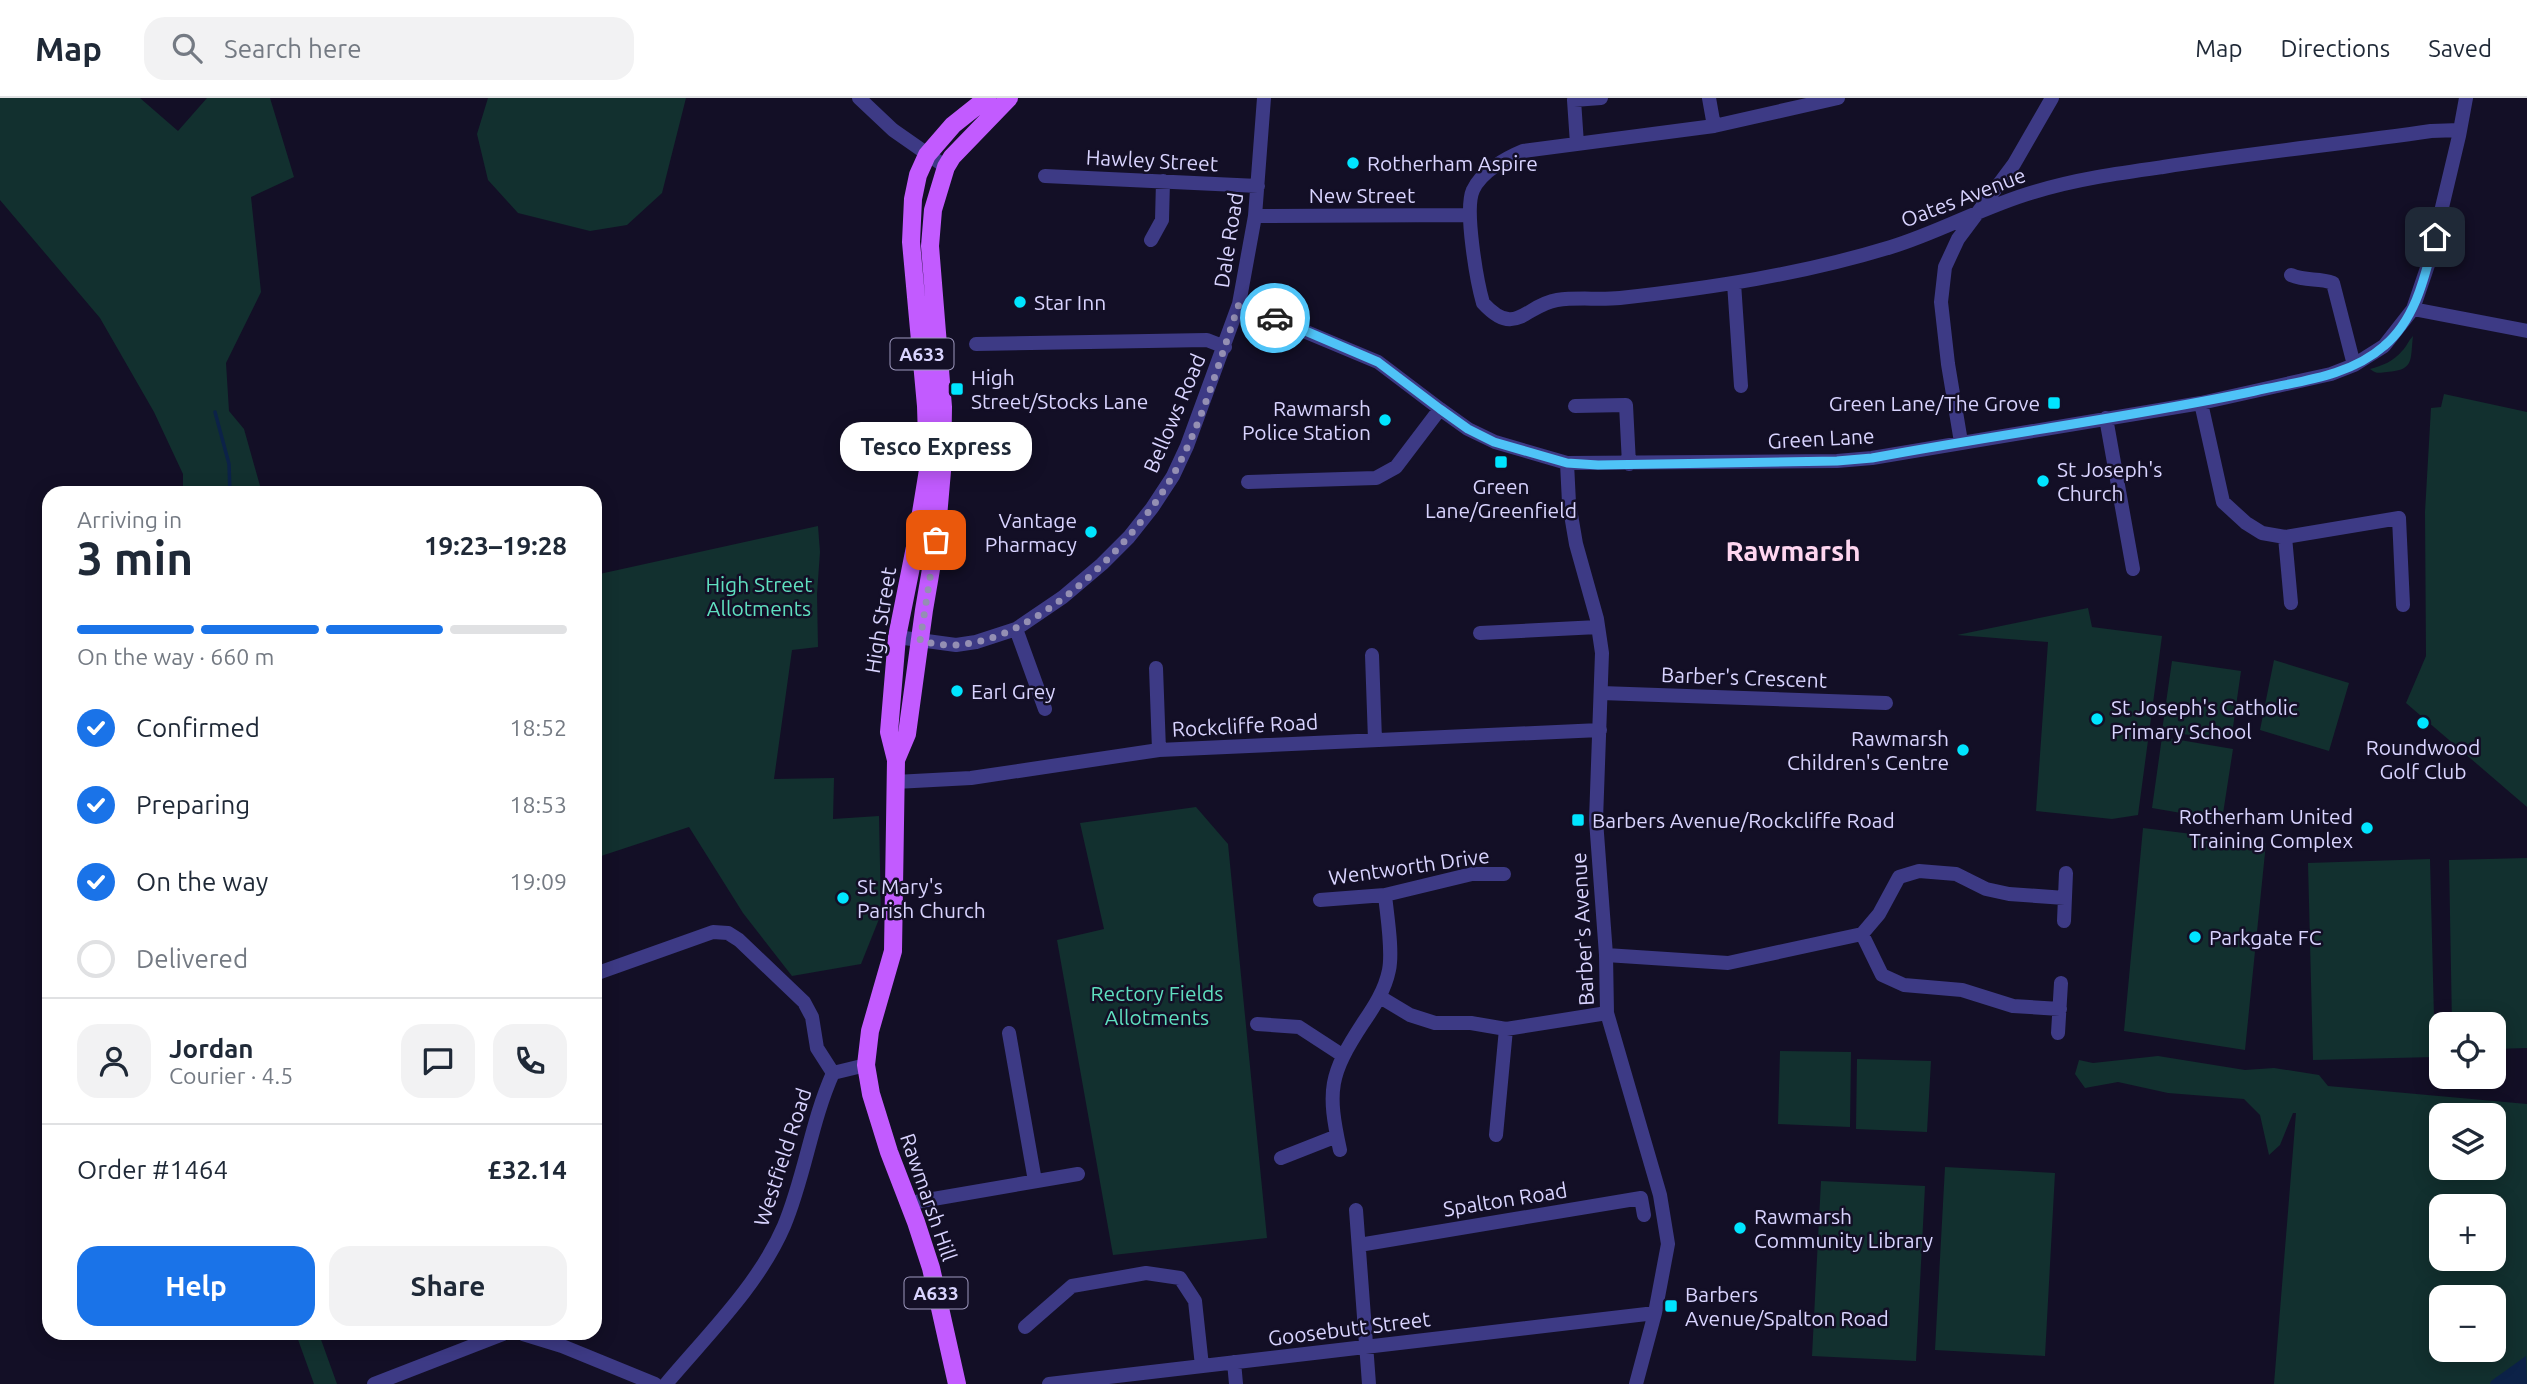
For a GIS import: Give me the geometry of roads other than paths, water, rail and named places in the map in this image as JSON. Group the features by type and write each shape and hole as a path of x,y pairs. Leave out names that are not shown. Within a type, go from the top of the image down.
{"main road":[{"name":"High Street","path":"866,1065 870,1031 893,951 895,760 889,732 897,637 928,470 926,406 911,219 918,175 927,155 953,125 988,98"},
{"name":"High Street","path":"895,760 907,734 936,540 942,471 943,407 930,246 933,211 946,167 952,157 1009,98"},
{"name":"Rawmarsh Hill","path":"866,1065 871,1094 885,1140 910,1203 930,1268 957,1384"}],"street":[{"path":"859,98 893,130 946,167"},
{"name":"Dale Road","path":"1239,304 1255,216 1264,98"},
{"path":"1577,144 1574,100 1601,98"},
{"path":"1709,98 1714,126"},
{"path":"1469,215 1473,190 1499,161 1523,150 1714,126 1838,98"},
{"path":"1961,442 1948,364 1941,292 1949,255 1973,216 2014,164 2052,98"},
{"name":"Green Lane","path":"1239,304 1378,362 1468,429 1494,442 1567,463 1837,461 1872,458 2202,403 2331,374 2354,365 2384,346 2413,309 2429,262 2466,98"},
{"name":"Oates Avenue","path":"1469,215 1482,303 1489,311 1510,320 1531,314 1552,301 1612,298 1734,283 1805,270 1892,247 2034,191 2104,176 2238,155 2431,131 2460,130"},
{"name":"Hawley Street","path":"1045,176 1258,186"},
{"path":"1151,240 1162,220 1163,181"},
{"name":"New Street","path":"1255,216 1469,215"},
{"path":"2291,275 2304,281 2326,280 2333,283 2354,365"},
{"path":"1734,283 1741,386"},
{"name":"Bellows Road","path":"897,637 956,645 976,642 1016,629 1063,597 1102,564 1129,537 1173,475 1187,446 1239,304"},
{"path":"2413,309 2527,331"},
{"path":"976,344 1207,340 1225,347"},
{"path":"2202,403 2223,502 2246,523 2262,533 2284,537 2399,518 2403,605"},
{"path":"1575,406 1626,405 1629,464"},
{"path":"1248,482 1377,478 1396,467 1440,409"},
{"path":"2106,418 2133,569"},
{"name":"Barber's Avenue","path":"1567,463 1569,503 1576,544 1598,627 1602,653 1596,820 1606,955 1607,1013 1662,1207 1668,1244 1655,1312 1636,1384"},
{"path":"2284,537 2291,603"},
{"path":"1480,633 1598,627"},
{"path":"1016,629 1045,709"},
{"path":"1372,655 1375,740"},
{"path":"1156,668 1159,750"},
{"name":"Barber's Crescent","path":"1601,693 1886,704"},
{"name":"Rockcliffe Road","path":"895,782 971,778 1159,750 1600,730"},
{"path":"1606,955 1728,963 1861,934 1879,914 1899,877 1919,871 1956,874 1986,889 2008,894 2065,898"},
{"path":"2064,921 2066,873"},
{"name":"Wentworth Drive","path":"1320,900 1385,895 1472,874 1504,874"},
{"path":"1281,1158 1338,1143 1332,1083 1342,1055 1380,997 1390,968 1385,895"},
{"name":"Westfield Road","path":"602,972 713,932 728,933 789,985 804,1002 812,1017 817,1048 833,1073"},
{"path":"1861,934 1882,975 1904,985 1962,990 2012,1006 2060,1009"},
{"path":"2058,1033 2061,984"},
{"path":"1380,997 1410,1015 1435,1023 1471,1023 1506,1029 1607,1013"},
{"path":"1257,1024 1299,1027 1342,1055"},
{"path":"1496,1135 1506,1029"},
{"path":"1009,1033 1035,1181"},
{"name":"Westfield Road","path":"833,1073 866,1065"},
{"name":"Westfield Road","path":"666,1384 733,1306 777,1241 800,1183 824,1094 833,1073"},
{"path":"910,1203 1078,1174"},
{"name":"Spalton Road","path":"1359,1245 1641,1198 1644,1215"},
{"path":"1356,1210 1369,1384"},
{"path":"1025,1327 1072,1286 1146,1273 1180,1278 1195,1301 1202,1366"},
{"name":"Goosebutt Street","path":"1048,1384 1655,1312"},
{"path":"373,1384 487,1340"},
{"path":"542,1340 655,1384"},
{"path":"1234,1362 1236,1384"}],"water":[{"path":"2526,1356 2527,1384 2490,1384 2491,1381"}],"waterway":[{"path":"215,412 229,464 230,486"}],"place":[{"name":"Rotherham Aspire","path":"1353,163"},
{"name":"Star Inn","path":"1020,302"},
{"name":"High Street/Stocks Lane","path":"957,389"},
{"name":"Green Lane/The Grove","path":"2054,403"},
{"name":"Rawmarsh Police Station","path":"1385,420"},
{"name":"Green Lane/Greenfield","path":"1501,462"},
{"name":"St Joseph's Church","path":"2043,481"},
{"name":"Vantage Pharmacy","path":"1091,532"},
{"name":"Tesco Express","path":"936,540"},
{"name":"Earl Grey","path":"957,691"},
{"name":"St Joseph's Catholic Primary School","path":"2097,719"},
{"name":"Roundwood Golf Club","path":"2423,723"},
{"name":"Rawmarsh Children's Centre","path":"1963,750"},
{"name":"Barbers Avenue/Rockcliffe Road","path":"1578,820"},
{"name":"Rotherham United Training Complex","path":"2367,828"},
{"name":"St Mary's Parish Church","path":"843,898"},
{"name":"Parkgate FC","path":"2195,937"},
{"name":"Rawmarsh Community Library","path":"1740,1228"},
{"name":"Barbers Avenue/Spalton Road","path":"1671,1306"}],"district":[{"name":"Rawmarsh","path":"1793,550"}],"park label":[{"name":"High Street Allotments","path":"759,596"},
{"name":"Rectory Fields Allotments","path":"1157,1005"}]}
